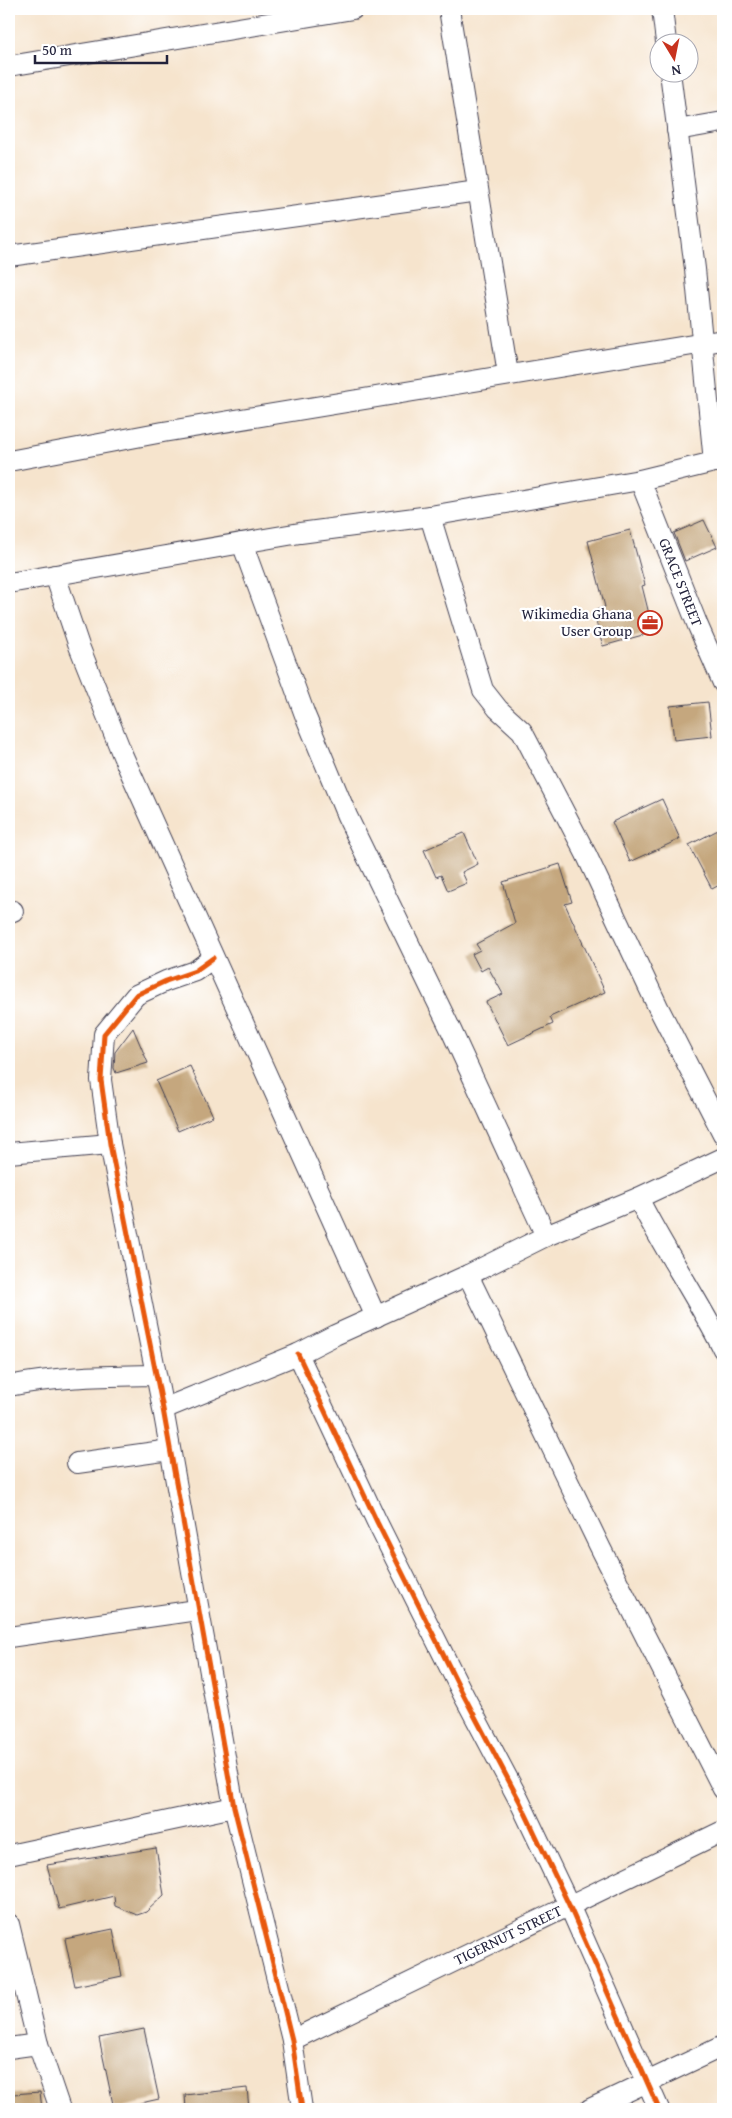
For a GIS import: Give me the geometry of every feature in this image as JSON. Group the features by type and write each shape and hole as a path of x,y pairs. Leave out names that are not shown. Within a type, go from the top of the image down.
{"street":[{"path":"9,66 354,9"},
{"path":"449,9 508,374"},
{"path":"662,9 665,32"},
{"path":"9,583 300,533 430,516 640,480 719,462 701,344 695,269 671,82"},
{"path":"677,130 723,122"},
{"path":"9,256 478,191"},
{"path":"9,461 163,432 723,340"},
{"name":"GRACE STREET","path":"640,480 698,626 723,683"},
{"path":"430,516 483,690 498,709 522,731 586,854 658,1007 723,1134"},
{"path":"242,543 305,715 347,816 452,1030 546,1236"},
{"path":"55,575 80,646 123,756 376,1317"},
{"path":"213,958 195,971 166,981 136,995 104,1034 100,1080 110,1144 163,1409 197,1610 234,1807 292,2040 302,2109"},
{"path":"9,1153 110,1144"},
{"path":"163,1409 298,1354 468,1275 546,1236 638,1198 723,1158"},
{"path":"638,1198 653,1229 697,1299 723,1349"},
{"path":"468,1275 601,1549 723,1789"},
{"path":"298,1354 377,1522 463,1694 519,1800 569,1906 659,2109"},
{"path":"9,1386 34,1380 92,1376 155,1375"},
{"path":"77,1463 170,1450"},
{"path":"9,1637 197,1610"},
{"path":"9,1855 234,1807"},
{"name":"TIGERNUT STREET","path":"292,2040 723,1830"},
{"path":"9,1924 38,2044 60,2109"},
{"path":"9,2048 38,2044"},
{"path":"590,2109 723,2046"}],"building":[{"path":"704,520 717,547 685,561 674,533"},
{"path":"630,530 645,585 642,586 650,618 653,617 657,631 603,646 593,611 605,607 588,541"},
{"path":"708,702 712,736 674,740 670,706"},
{"path":"662,799 680,839 630,862 612,822"},
{"path":"718,830 723,840 723,883 712,889 689,845"},
{"path":"464,833 478,864 462,872 467,883 448,891 441,875 436,877 424,850"},
{"path":"560,864 572,902 565,904 605,992 550,1017 553,1024 508,1045 486,1002 503,994 488,967 481,971 472,954 480,950 476,944 515,923 503,882"},
{"path":"133,1028 148,1063 116,1073 114,1068 115,1052"},
{"path":"190,1066 213,1116 178,1131 156,1081"},
{"path":"156,1848 164,1895 146,1912 137,1915 115,1906 114,1896 59,1909 47,1865"},
{"path":"113,1929 122,1976 75,1986 65,1939"},
{"path":"144,2029 159,2099 114,2109 99,2038"},
{"path":"247,2088 249,2109 186,2109 185,2095"},
{"path":"40,2092 42,2109 9,2109 9,2099 13,2094"}],"cycle path":[{"path":"213,958 195,971 166,981 136,995 104,1034 101,1080 110,1144 163,1409 234,1807 292,2040 302,2109"},
{"path":"298,1354 377,1522 463,1694 519,1800 569,1905 659,2109"}],"place":[{"name":"Wikimedia Ghana User Group","path":"650,623"}]}
